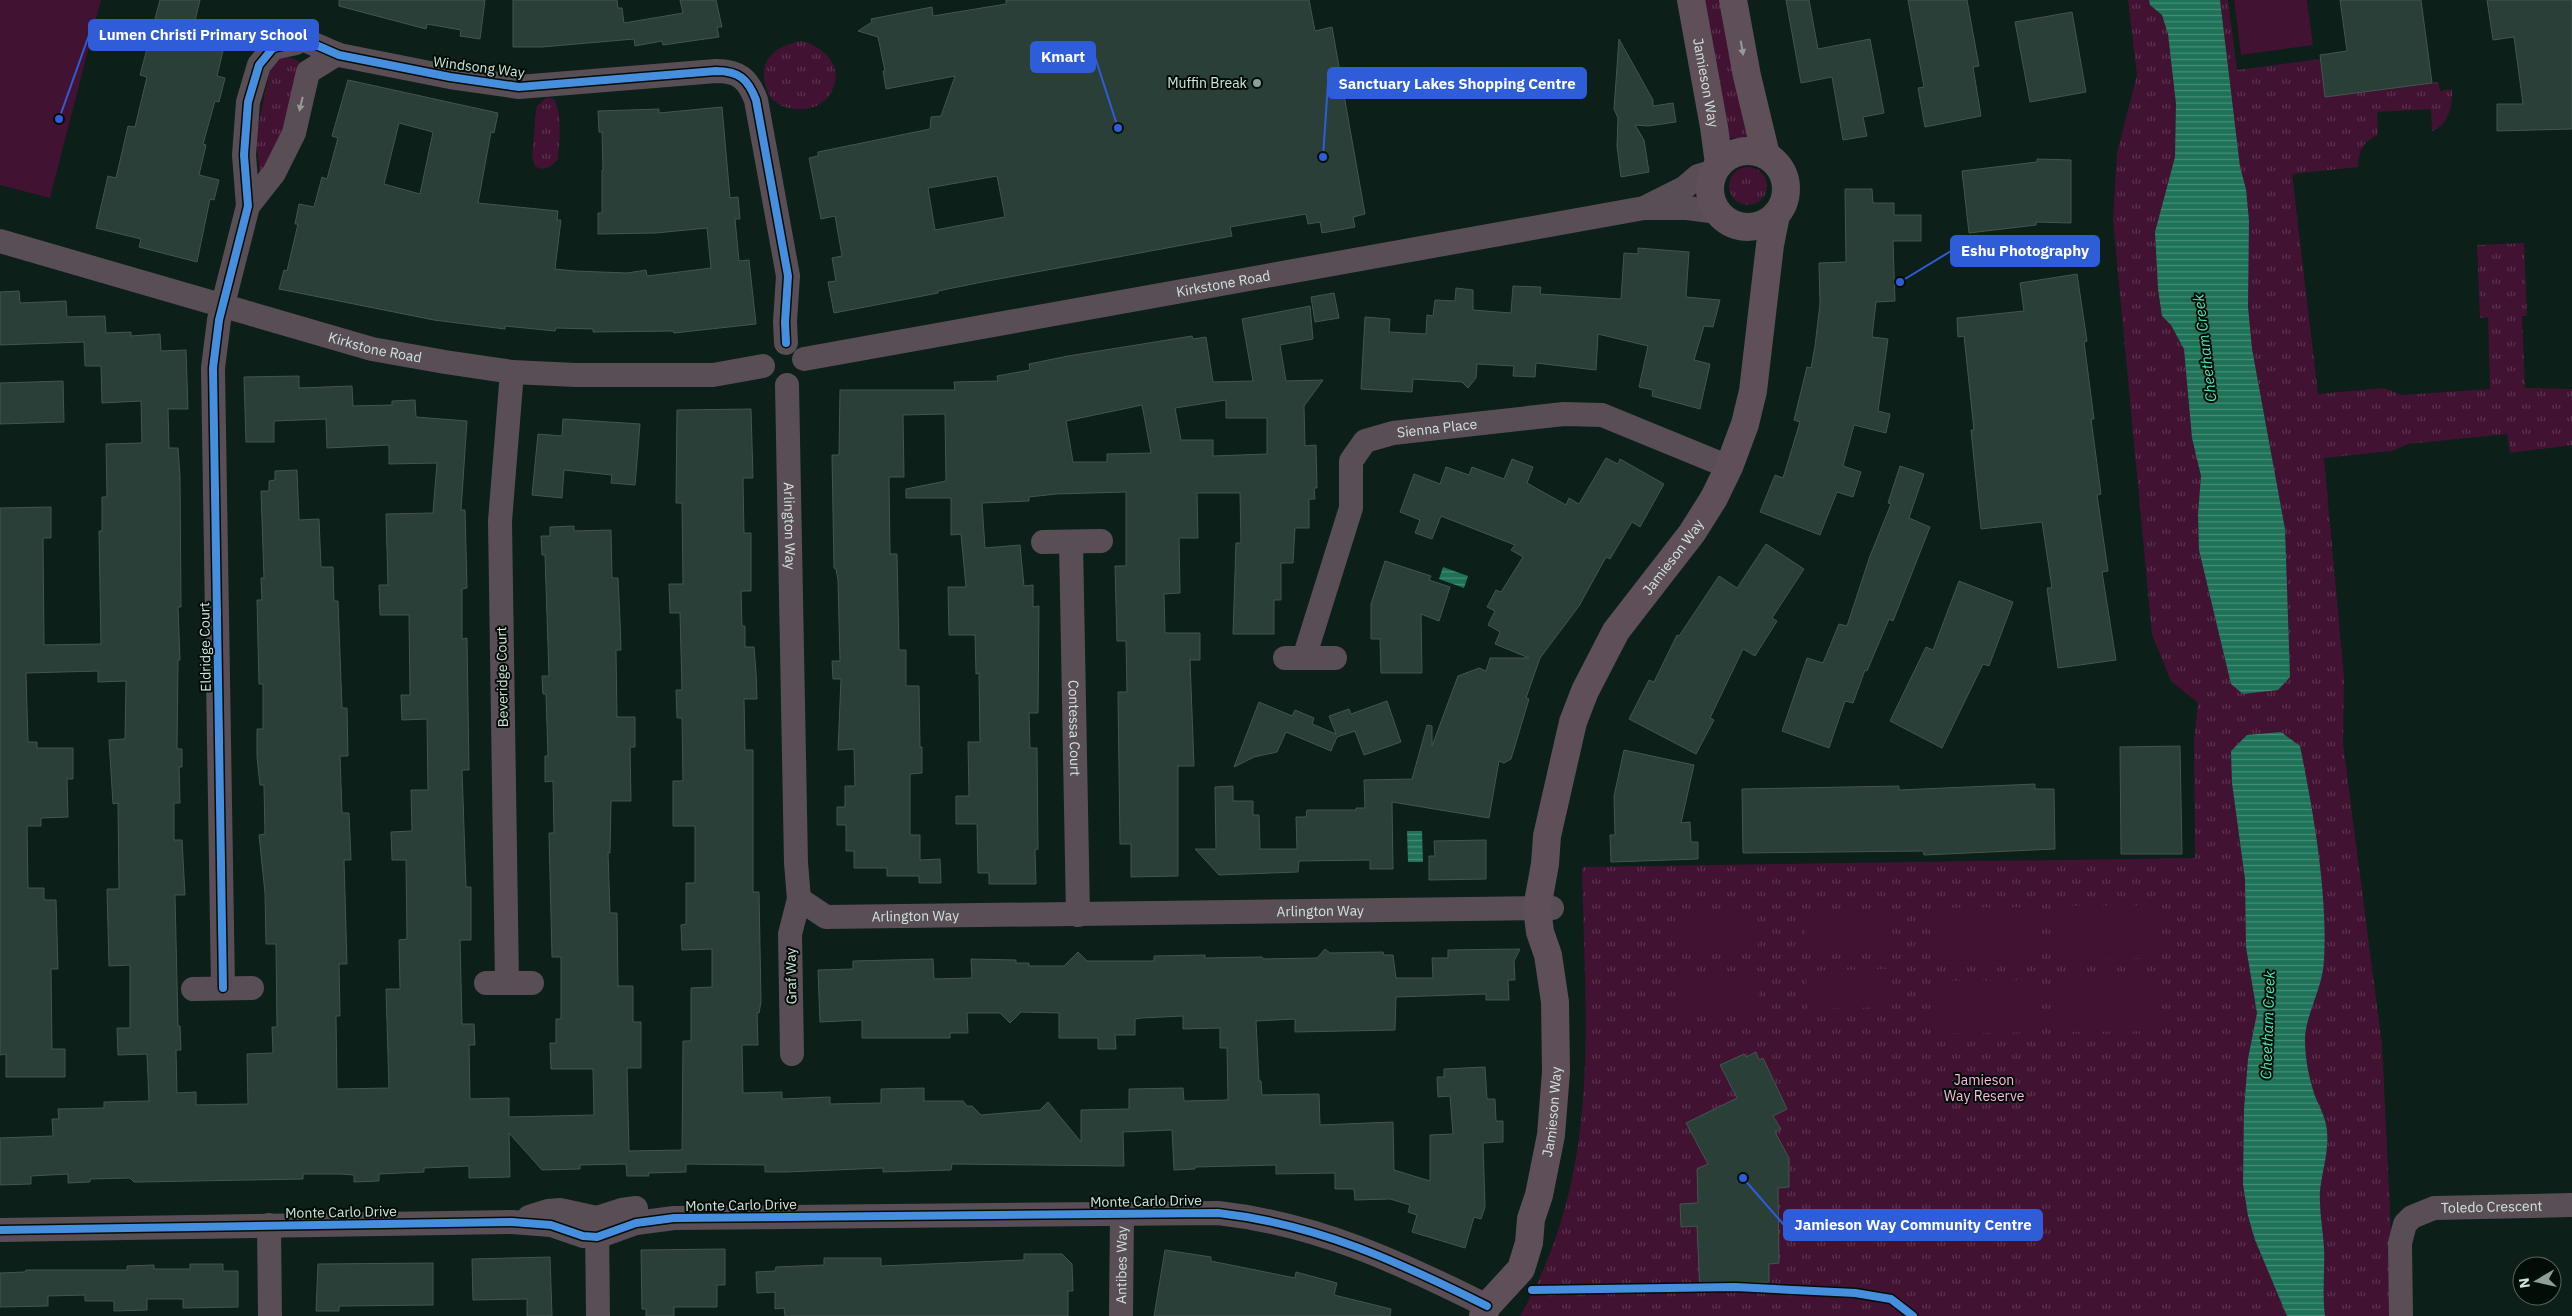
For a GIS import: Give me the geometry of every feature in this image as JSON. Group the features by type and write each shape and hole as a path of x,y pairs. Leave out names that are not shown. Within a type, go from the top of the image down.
{"street":[{"name":"Jamieson Way","path":"1691,0 1714,127 1717,168 1710,192 1728,219 1748,240 1755,258 1764,294"},
{"name":"Jamieson Way","path":"1477,1309 1521,1269 1529,1243 1531,1219 1539,1195 1552,1134 1556,1072 1555,1002 1562,959 1545,908 1560,875 1555,809 1564,754 1573,722 1598,662 1616,632 1636,602 1692,533 1714,498 1729,467 1745,424 1754,391 1762,330 1764,294 1776,215 1783,205 1786,194 1786,182 1782,171 1775,161 1766,155 1747,76 1733,0"},
{"name":"Windsong Way","path":"223,307 248,206 244,155 248,102 259,65 272,48 296,43 300,38 336,54 450,77 519,87 716,71 728,71 742,76 752,89 756,100 788,276 785,322 786,343"},
{"path":"296,43 308,72 336,54"},
{"name":"Windsong Way","path":"248,206 274,173 294,133 308,72"},
{"path":"1717,168 1728,156 1740,151 1753,151 1766,155"},
{"name":"Kirkstone Road","path":"1644,208 1684,188 1698,176 1717,168"},
{"name":"Kirkstone Road","path":"804,359 1644,208 1688,208 1728,219"},
{"path":"1728,219 1758,226 1776,215"},
{"name":"Kirkstone Road","path":"0,241 372,349 512,372 576,375 704,375 763,366"},
{"name":"Eldridge Court","path":"223,307 214,348 213,368 223,988"},
{"path":"780,343 786,343 799,350 804,359 803,373 794,383 780,385 768,379 763,366 769,349 780,343"},
{"name":"Beveridge Court","path":"512,372 500,521 497,983 532,983"},
{"name":"Arlington Way","path":"787,385 796,863 799,899 826,917 1545,908"},
{"name":"Sienna Place","path":"1335,658 1294,658 1351,508 1351,461 1364,441 1393,433 1526,418 1564,414 1602,415 1729,467"},
{"path":"1043,542 1101,541"},
{"name":"Contessa Court","path":"1071,542 1078,915"},
{"name":"Graf Way","path":"792,1054 790,934 799,899"},
{"path":"193,990 252,988"},
{"name":"Toledo Crescent","path":"2401,1316 2400,1243 2405,1224 2412,1217 2434,1208 2572,1206"},
{"name":"Antibes Way","path":"1121,1316 1122,1213"},
{"name":"Monte Carlo Drive","path":"0,1230 512,1222 551,1225 583,1236 597,1227 629,1225 674,1218 1218,1213 1287,1225 1328,1235 1380,1254 1477,1309"},
{"path":"269,1225 270,1316"},
{"path":"597,1227 598,1316"}],"green space":[{"path":"0,0 101,0 50,198 0,185"},
{"path":"1702,0 1725,0 1749,136 1747,138 1729,138"},
{"name":"Jamieson Way Reserve","path":"2128,0 2228,0 2237,70 2320,59 2325,97 2438,82 2440,91 2452,89 2449,114 2438,128 2432,131 2431,109 2377,112 2378,135 2369,140 2362,148 2358,167 2292,174 2318,394 2384,388 2402,395 2490,389 2488,317 2480,318 2477,245 2524,243 2527,316 2522,316 2525,388 2572,389 2572,445 2510,453 2507,434 2408,444 2392,451 2324,458 2344,678 2343,744 2382,1045 2391,1232 2392,1316 1520,1316 1547,1262 1565,1207 1577,1152 1583,1097 1586,1041 1582,867 2195,858 2194,741 2198,703 2171,681 2152,635 2113,220 2117,153 2137,75"},
{"path":"2234,0 2307,0 2313,45 2241,55"},
{"path":"801,41 820,49 827,56 835,72 835,81 832,91 818,105 811,108 793,109 784,107 771,97 764,80 764,71 766,64 775,51 791,43"},
{"path":"282,57 293,58 301,63 302,92 260,178 256,135 270,70 275,62"},
{"path":"547,97 554,99 559,113 558,159 550,166 541,169 535,166 532,158 537,106"},
{"path":"1748,167 1761,173 1767,186 1761,199 1748,205 1735,199 1729,186 1735,173"},
{"path":"2160,905 2160,958 2055,959 2054,906"},
{"path":"2036,907 2036,960 1931,961 1930,908"},
{"path":"1888,911 1888,949 1806,950 1805,913"},
{"path":"1757,914 1758,951 1675,953 1675,915"},
{"path":"1889,969 1889,1007 1807,1009 1806,971"},
{"path":"1758,971 1759,1009 1676,1010 1676,973"},
{"path":"2161,978 2161,1031 2056,1032 2055,979"},
{"path":"2037,980 2037,1032 1932,1034 1931,981"}],"water":[{"name":"Cheetham Creek","path":"2149,0 2220,0 2240,167 2246,189 2249,221 2248,307 2252,349 2285,529 2290,677 2278,690 2243,694 2231,684 2199,550 2198,514 2201,476 2192,438 2184,349 2171,325 2162,316 2158,289 2155,232 2175,157 2176,104 2168,34 2162,15 2150,5"},
{"path":"1443,567 1468,576 1464,588 1439,579"},
{"name":"Cheetham Creek","path":"2281,732 2300,746 2310,797 2322,880 2325,934 2323,970 2308,1021 2305,1040 2309,1075 2327,1131 2327,1146 2320,1191 2324,1248 2325,1316 2287,1316 2255,1240 2248,1216 2243,1184 2244,1109 2248,1059 2257,1013 2246,947 2245,879 2232,783 2231,751 2247,735"},
{"path":"1407,831 1422,831 1423,862 1408,862"}],"building":[{"path":"160,0 200,0 194,25 227,34 217,76 225,78 219,102 215,101 203,144 206,145 199,175 219,180 214,200 210,199 197,262 139,247 141,239 96,228 108,176 116,178 128,126 135,127 147,77 140,75"},
{"path":"339,0 485,0 480,39 460,36 461,30 427,24 426,29 339,6"},
{"path":"513,0 617,0 618,8 622,8 624,23 683,13 680,0 716,0 722,27 717,27 719,37 663,45 662,41 635,46 634,39 542,47 513,47"},
{"path":"1006,0 1309,0 1315,31 1332,27 1365,214 1353,217 1355,227 1322,233 1320,222 1308,224 1306,214 1230,227 1232,236 982,282 938,291 938,293 834,313 828,282 836,281 832,258 842,256 835,216 821,219 809,158 818,156 818,152 930,129 931,117 941,116 955,76 886,89 883,71 885,71 878,37 858,31 872,22 871,19 932,7 933,16 1006,4","holes":["997,176 1005,217 935,230 928,188"]},
{"path":"1786,0 1809,0 1818,49 1870,39 1884,113 1863,117 1867,136 1843,140 1832,77 1801,83"},
{"path":"1908,0 1967,0 1979,66 1973,67 1981,116 1925,127 1918,88 1924,87"},
{"path":"2340,0 2421,0 2432,83 2325,97 2320,55 2347,51"},
{"path":"2487,0 2572,0 2572,129 2497,131 2497,104 2523,104 2514,37 2493,40"},
{"path":"2072,12 2086,92 2030,102 2015,22"},
{"path":"1619,39 1653,100 1653,106 1673,103 1676,122 1648,126 1635,125 1644,140 1649,172 1621,177 1617,146 1618,118 1614,109"},
{"path":"348,80 498,113 494,133 491,132 478,203 558,211 557,220 561,220 555,269 627,273 646,270 647,276 711,268 707,228 656,233 598,234 598,213 602,213 603,170 602,132 599,132 598,111 659,109 659,113 722,107 730,198 738,197 740,219 735,219 739,261 749,260 756,324 674,333 673,331 593,332 593,329 556,328 555,331 505,326 505,329 434,320 279,289 284,270 287,271 298,224 295,224 299,204 314,207 322,177 327,179 338,138 332,136","holes":["399,123 433,132 420,194 384,184"]},
{"path":"2037,159 2071,160 2071,223 2036,222 2036,225 1969,233 1962,171 2037,162"},
{"path":"1845,189 1872,189 1873,203 1894,203 1894,215 1921,215 1921,241 1893,241 1895,301 1876,302 1872,337 1888,339 1878,411 1890,414 1886,433 1854,425 1843,466 1861,472 1853,497 1837,492 1820,535 1760,512 1775,475 1783,478 1800,422 1794,420 1807,367 1811,368 1815,346 1820,304 1819,263 1846,262"},
{"path":"1638,248 1689,252 1686,297 1720,300 1713,327 1704,326 1694,360 1710,364 1700,409 1652,396 1653,390 1639,387 1648,346 1598,334 1596,370 1536,363 1535,377 1513,376 1514,366 1477,364 1476,378 1468,388 1462,382 1413,379 1412,392 1361,389 1365,317 1390,319 1389,332 1426,334 1427,315 1433,316 1435,300 1455,301 1456,288 1473,290 1473,310 1511,313 1513,286 1541,287 1540,294 1621,299 1624,253 1638,254"},
{"path":"2077,274 2087,341 2084,342 2094,419 2091,419 2101,494 2097,495 2108,571 2102,572 2116,660 2058,668 2047,588 2052,588 2042,522 1981,529 1971,430 1974,430 1964,336 1958,337 1957,318 2024,311 2020,283"},
{"path":"19,291 20,303 66,301 67,317 105,316 106,333 131,332 131,336 160,334 161,351 186,350 188,409 168,409 169,448 178,448 180,476 181,607 178,607 180,660 178,660 177,749 182,749 182,767 179,767 180,803 174,803 174,840 182,840 185,895 175,895 178,1026 180,1026 181,1050 176,1050 177,1093 196,1092 196,1105 248,1104 247,1054 273,1053 272,1027 277,1027 276,944 266,944 265,893 259,835 265,834 264,785 260,785 257,757 257,729 263,729 263,684 259,684 257,600 262,600 261,578 264,578 261,491 269,491 269,481 275,480 275,471 297,470 299,520 319,519 321,567 333,567 334,601 338,601 342,708 347,708 348,756 340,756 342,813 349,813 351,860 344,860 347,964 339,964 340,1016 336,1016 337,1089 389,1088 386,989 400,989 399,940 407,939 406,860 392,860 391,832 412,831 411,790 428,790 427,719 402,720 401,695 410,695 409,615 380,615 379,585 388,585 386,514 433,513 437,463 389,464 389,445 327,448 326,419 274,421 274,442 246,442 244,377 299,376 299,388 352,386 353,406 392,405 392,401 415,400 416,417 467,421 461,510 465,510 467,588 462,589 462,639 467,638 469,770 462,770 466,887 471,887 471,940 460,940 462,1024 474,1024 475,1045 469,1045 470,1099 509,1098 509,1117 594,1115 593,1069 551,1069 550,1043 556,1043 556,1019 561,1019 561,957 552,957 549,833 554,833 553,781 545,782 545,756 548,756 546,694 543,694 542,676 549,676 545,555 542,555 541,536 550,536 550,527 574,526 574,531 611,530 612,578 618,578 621,650 616,650 617,717 635,717 635,747 630,747 631,801 611,801 610,853 608,853 610,913 617,913 618,986 633,986 633,1022 641,1022 641,1068 627,1068 629,1151 682,1150 683,1041 691,1041 691,988 712,987 712,949 682,950 681,925 686,924 686,883 695,883 695,826 673,826 673,781 683,781 682,718 677,718 676,690 682,690 680,613 670,613 669,584 683,584 682,503 676,503 677,410 751,409 753,478 743,478 744,533 751,533 751,591 741,591 745,647 754,647 756,672 757,699 744,699 745,750 753,750 753,892 759,892 761,1002 759,1013 757,1013 758,1045 742,1045 743,1093 782,1092 782,1099 830,1097 830,1104 881,1103 881,1089 924,1088 924,1101 963,1101 967,1106 972,1106 981,1115 1040,1110 1048,1102 1081,1142 1081,1110 1129,1109 1129,1089 1183,1088 1184,1101 1228,1100 1227,1048 1220,1048 1220,1028 1183,1029 1183,1016 1135,1019 1135,1035 1115,1035 1116,1049 1098,1049 1098,1038 1059,1038 1059,1013 1021,1012 1010,1023 1000,1013 967,1013 968,1033 950,1033 950,1038 862,1038 862,1020 820,1022 818,970 853,969 853,961 933,959 934,979 972,978 971,959 1016,960 1016,963 1029,963 1029,966 1064,966 1078,952 1087,961 1154,961 1154,956 1205,955 1205,958 1317,958 1325,949 1330,953 1383,952 1384,955 1393,955 1396,978 1433,978 1432,958 1448,958 1448,950 1520,949 1514,961 1515,980 1508,980 1509,1000 1486,1000 1486,994 1396,997 1395,1030 1295,1032 1295,1019 1256,1021 1259,1081 1261,1081 1262,1095 1319,1094 1320,1125 1393,1122 1394,1170 1430,1181 1430,1135 1453,1134 1450,1096 1438,1097 1437,1077 1444,1077 1444,1069 1485,1067 1487,1099 1495,1099 1496,1121 1503,1121 1503,1142 1483,1143 1485,1207 1481,1219 1474,1217 1465,1248 1412,1232 1417,1215 1408,1212 1410,1205 1390,1199 1355,1200 1354,1189 1335,1189 1335,1173 1276,1174 1276,1165 1195,1167 1195,1169 1174,1170 1172,1130 1123,1132 1124,1166 952,1164 951,1170 883,1172 883,1168 765,1172 765,1165 686,1164 686,1172 648,1173 649,1176 627,1176 626,1164 580,1165 580,1169 542,1170 509,1133 510,1177 469,1178 469,1166 424,1168 424,1172 379,1174 379,1181 354,1182 354,1175 303,1174 303,1179 134,1182 130,1178 90,1179 90,1182 68,1183 68,1174 31,1176 31,1184 0,1185 0,1138 53,1136 52,1119 59,1119 58,1109 104,1108 104,1102 149,1101 147,1054 118,1055 117,1028 130,1028 130,965 109,966 107,889 119,889 118,803 113,804 109,740 125,739 126,681 98,682 98,671 26,673 28,742 37,742 37,748 73,748 73,779 67,779 68,817 41,818 41,826 27,826 28,888 44,888 44,900 56,900 58,969 51,969 52,1049 65,1049 65,1077 6,1077 6,1054 0,1055 0,508 51,507 51,538 43,538 44,645 101,644 99,531 102,531 102,497 107,497 106,444 142,443 141,401 102,403 101,366 85,366 84,342 0,345 0,292"},
{"path":"1334,293 1339,318 1315,322 1311,297"},
{"path":"1310,306 1313,339 1280,345 1286,381 1323,380 1304,406 1305,446 1316,445 1317,488 1314,488 1315,499 1309,499 1309,528 1295,528 1293,563 1281,563 1281,600 1274,600 1274,634 1233,634 1236,543 1241,543 1240,493 1197,493 1198,538 1179,538 1180,593 1164,594 1165,633 1200,633 1200,660 1190,660 1194,766 1178,766 1178,876 1131,877 1131,844 1120,844 1118,692 1127,692 1126,641 1117,641 1115,566 1126,566 1126,492 1056,494 1029,497 1029,501 982,503 985,548 1020,545 1024,586 1033,585 1033,607 1039,606 1038,713 1029,713 1030,748 1037,748 1038,849 1035,850 1036,884 989,884 989,873 978,873 977,824 956,824 956,796 969,796 968,742 980,742 979,673 976,674 975,635 949,635 948,587 966,587 961,534 951,535 951,498 906,498 906,489 946,481 945,414 903,415 904,477 889,477 890,554 897,554 899,650 906,650 906,686 919,686 922,773 910,774 910,835 920,835 920,860 940,859 941,883 919,883 919,876 887,876 887,868 854,868 854,851 846,851 846,825 837,825 837,807 845,807 845,786 855,786 854,749 838,750 841,679 833,679 832,661 840,661 838,580 836,569 834,568 832,455 839,455 840,390 955,390 954,382 998,381 997,376 1030,370 1029,364 1192,336 1193,339 1206,337 1213,382 1253,381 1242,319","holes":["1226,400 1226,418 1267,418 1267,454 1213,456 1213,440 1181,440 1175,408","1142,405 1151,453 1107,454 1107,462 1073,462 1066,421"]},
{"path":"63,381 64,422 0,424 0,383"},
{"path":"563,419 640,424 635,485 611,483 612,475 564,470 562,498 532,495 538,434 562,436"},
{"path":"1606,458 1618,464 1620,459 1664,484 1640,527 1632,522 1610,559 1606,557 1579,606 1540,658 1526,698 1529,699 1511,759 1504,763 1499,761 1489,818 1392,802 1393,869 1370,869 1370,860 1299,861 1298,872 1219,875 1195,849 1216,849 1215,787 1233,786 1233,801 1253,801 1253,815 1259,815 1260,849 1297,849 1296,817 1306,817 1307,810 1356,810 1356,808 1365,808 1364,780 1412,779 1427,725 1432,726 1432,746 1458,676 1479,668 1486,671 1490,658 1529,658 1495,644 1500,632 1488,625 1495,611 1487,607 1496,590 1501,592 1523,557 1511,550 1515,545 1441,516 1432,539 1415,533 1420,520 1400,512 1414,474 1440,484 1446,467 1469,475 1472,467 1504,479 1512,459 1533,467 1527,483 1566,505 1569,498 1579,504"},
{"path":"1900,466 1924,474 1909,518 1930,527 1893,621 1889,619 1867,671 1865,670 1853,703 1845,701 1829,748 1782,731 1807,658 1823,663 1839,624 1847,626 1870,556 1891,504 1888,503"},
{"path":"1766,544 1804,569 1772,618 1777,621 1755,656 1743,649 1710,718 1714,720 1696,754 1629,719 1649,680 1654,682 1677,635 1679,636 1719,576 1737,588"},
{"path":"1385,561 1431,576 1429,580 1450,587 1439,621 1421,614 1422,673 1381,673 1380,639 1371,639 1371,604"},
{"path":"1959,581 2013,602 1989,666 1983,664 1942,748 1890,721 1926,647 1933,650"},
{"path":"1387,701 1401,742 1364,755 1355,731 1337,737 1331,751 1286,732 1277,752 1254,757 1234,767 1259,702 1292,716 1295,710 1314,718 1312,724 1336,734 1329,716 1349,709 1351,714"},
{"path":"2180,746 2182,854 2121,854 2120,747"},
{"path":"1624,750 1694,765 1681,823 1690,822 1691,842 1698,842 1698,859 1611,862 1610,835 1615,835 1614,796"},
{"path":"2035,784 2035,789 2054,789 2055,849 1924,855 1923,851 1743,853 1742,789 1899,786 1899,790"},
{"path":"1486,840 1486,879 1429,880 1429,856 1435,856 1434,841"},
{"path":"1756,1052 1759,1060 1763,1058 1787,1109 1773,1116 1781,1129 1775,1132 1789,1158 1789,1187 1778,1188 1779,1263 1769,1264 1769,1282 1734,1283 1735,1291 1700,1292 1697,1226 1681,1227 1680,1204 1698,1203 1697,1169 1708,1164 1686,1123 1737,1098 1720,1065 1744,1054 1746,1057"},
{"path":"725,1249 725,1285 717,1285 717,1307 674,1307 674,1316 646,1316 646,1309 642,1309 641,1250"},
{"path":"1165,1250 1211,1257 1211,1261 1295,1278 1296,1272 1337,1283 1334,1295 1391,1309 1390,1316 1154,1316"},
{"path":"1024,1254 1062,1254 1072,1264 1073,1291 1068,1291 1068,1316 785,1316 784,1308 775,1309 775,1292 757,1293 756,1272 775,1271 776,1267 824,1265 824,1258 881,1258 881,1266 1024,1260"},
{"path":"550,1257 552,1316 527,1316 527,1299 473,1300 472,1259"},
{"path":"433,1263 433,1305 339,1306 339,1311 316,1311 318,1264"},
{"path":"190,1264 223,1264 223,1271 238,1271 238,1307 183,1308 183,1299 147,1299 147,1310 114,1311 114,1301 85,1301 85,1295 48,1296 48,1306 0,1307 0,1273 25,1272 26,1270 127,1270 127,1266 154,1265 154,1269 190,1269"}],"cycle path":[{"path":"223,988 213,368 219,320 248,206 244,155 248,102 259,65 273,48 296,43 300,38 339,55 450,77 519,87 716,71 737,75 750,87 756,100 788,276 785,322 786,343"},
{"path":"0,1230 512,1222 551,1225 583,1236 597,1237 636,1223 674,1218 1218,1213 1254,1218 1289,1226 1357,1247 1422,1274 1487,1306"},
{"path":"1532,1290 1735,1287 1855,1293 1891,1299 1913,1316"}],"place":[{"name":"Muffin Break","path":"1257,83"},
{"name":"Lumen Christi Primary School","path":"59,119"},
{"name":"Kmart","path":"1118,128"},
{"name":"Sanctuary Lakes Shopping Centre","path":"1323,157"},
{"name":"Eshu Photography","path":"1900,282"},
{"name":"Jamieson Way Community Centre","path":"1743,1178"}]}
